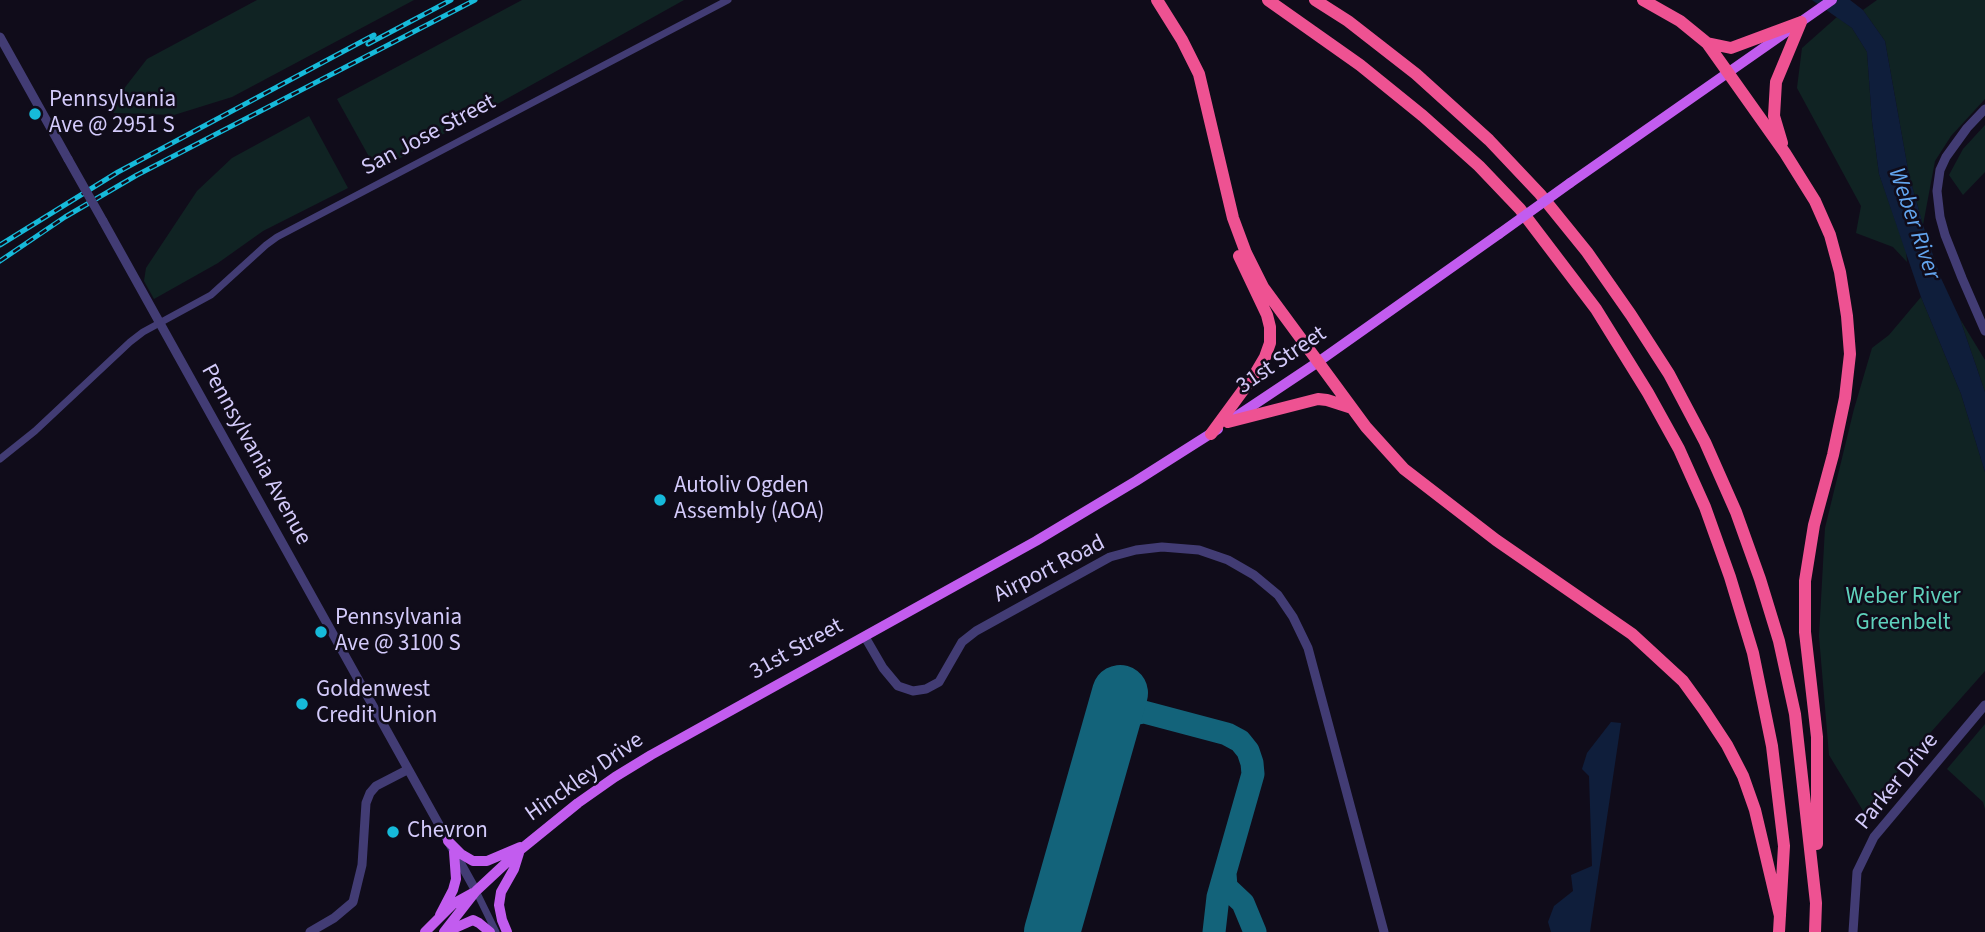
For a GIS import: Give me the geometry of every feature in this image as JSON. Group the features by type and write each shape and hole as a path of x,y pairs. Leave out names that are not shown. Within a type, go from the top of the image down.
{"highway":[{"path":"1157,0 1199,74 1233,218 1246,253 1264,287 1352,408 1404,469 1496,540 1632,634 1683,681 1727,745 1743,776 1755,810 1780,916"},
{"path":"1268,0 1360,65 1423,116 1479,166 1520,209 1596,309 1679,449 1705,507 1753,653 1772,746 1784,846 1779,932"},
{"path":"1315,0 1348,21 1416,74 1489,140 1540,194 1587,252 1632,315 1669,374 1705,442 1736,512 1779,642 1795,714 1816,903"},
{"path":"1643,0 1680,21 1707,43 1785,153 1815,201 1830,235 1840,272 1850,354 1845,398 1814,525 1805,581 1805,632 1817,737 1815,932"},
{"path":"1785,153 1774,116 1776,82 1801,22"},
{"path":"1707,43 1731,48 1801,22"},
{"path":"1210,434 1255,374 1270,343 1267,315 1234,241 1233,218"},
{"path":"1228,422 1318,399 1352,408"}],"main road":[{"name":"31st Street","path":"728,713 1058,528 1210,434 1318,362 1832,0"},
{"name":"Hinckley Drive","path":"445,932 476,891 578,803 651,755 728,713"},
{"path":"448,841 473,861 487,861 523,848"},
{"path":"507,932 499,905 501,892 523,848"},
{"path":"440,915 456,879 454,852"},
{"name":"Hinckley Drive","path":"425,932 453,904 476,891"},
{"path":"445,932 473,920 490,932"}],"street":[{"name":"San Jose Street","path":"0,458 35,431 130,342 211,295 277,237 728,0"},
{"name":"Pennsylvania Avenue","path":"0,37 476,891"},
{"path":"1985,109 1946,157 1940,170 1937,191 1945,235 1985,331"},
{"name":"Airport Road","path":"865,637 883,668 898,686 913,691 926,689 939,682 962,642 976,631 1111,557 1162,547 1199,550 1228,560 1254,575 1278,595 1293,617 1308,648 1384,932"},
{"name":"Parker Drive","path":"1853,932 1857,872 1874,837 1985,705"},
{"path":"310,932 334,918 353,902 362,865 366,803 370,793 376,786 407,769"},
{"path":"476,891 496,932"}],"green space":[{"path":"257,0 414,0 232,97 174,115 114,113 109,108 147,59"},
{"path":"522,0 684,0 377,171 337,99"},
{"path":"1877,0 1985,0 1985,99 1951,136 1935,161 1923,225 1909,175 1885,41 1863,10"},
{"path":"1837,17 1852,28 1867,52 1879,174 1906,251 1907,262 1893,247 1856,233 1861,206 1797,88 1802,48"},
{"path":"309,116 348,188 263,231 218,263 154,299 144,281 146,268 197,191 232,158"},
{"path":"1985,125 1985,172 1963,195 1949,175 1963,149"},
{"name":"Weber River Greenbelt","path":"1921,297 1961,394 1985,472 1985,671 1908,758 1865,814 1829,755 1819,636 1825,528 1872,348 1889,335"},
{"path":"1960,319 1985,360 1985,392"},
{"path":"1985,724 1985,809 1983,802 1947,769"}],"water":[{"name":"Weber River","path":"1812,0 1850,0 1863,10 1885,41 1909,175 1923,225 1985,392 1985,472 1961,394 1921,297 1879,174 1867,52 1852,28"},
{"path":"1611,722 1621,723 1590,932 1551,932 1548,922 1554,906 1573,891 1571,875 1592,866 1589,776 1582,769 1587,753"}],"taxiway":[{"path":"1106,741 1120,720 1144,712 1227,734 1240,741 1248,751 1253,774 1218,897 1214,932"},
{"path":"1225,874 1226,887 1243,903 1255,932"}],"runway":[{"path":"1052,932 1120,693"}],"railway":[{"path":"368,44 451,0"},
{"path":"0,261 65,217 137,175 475,0"},
{"path":"0,245 118,172 374,35"}],"place":[{"name":"Pennsylvania Ave @ 2951 S","path":"35,114"},
{"name":"Autoliv Ogden Assembly (AOA)","path":"660,500"},
{"name":"Pennsylvania Ave @ 3100 S","path":"321,632"},
{"name":"Goldenwest Credit Union","path":"302,704"},
{"name":"Chevron","path":"393,832"}]}
